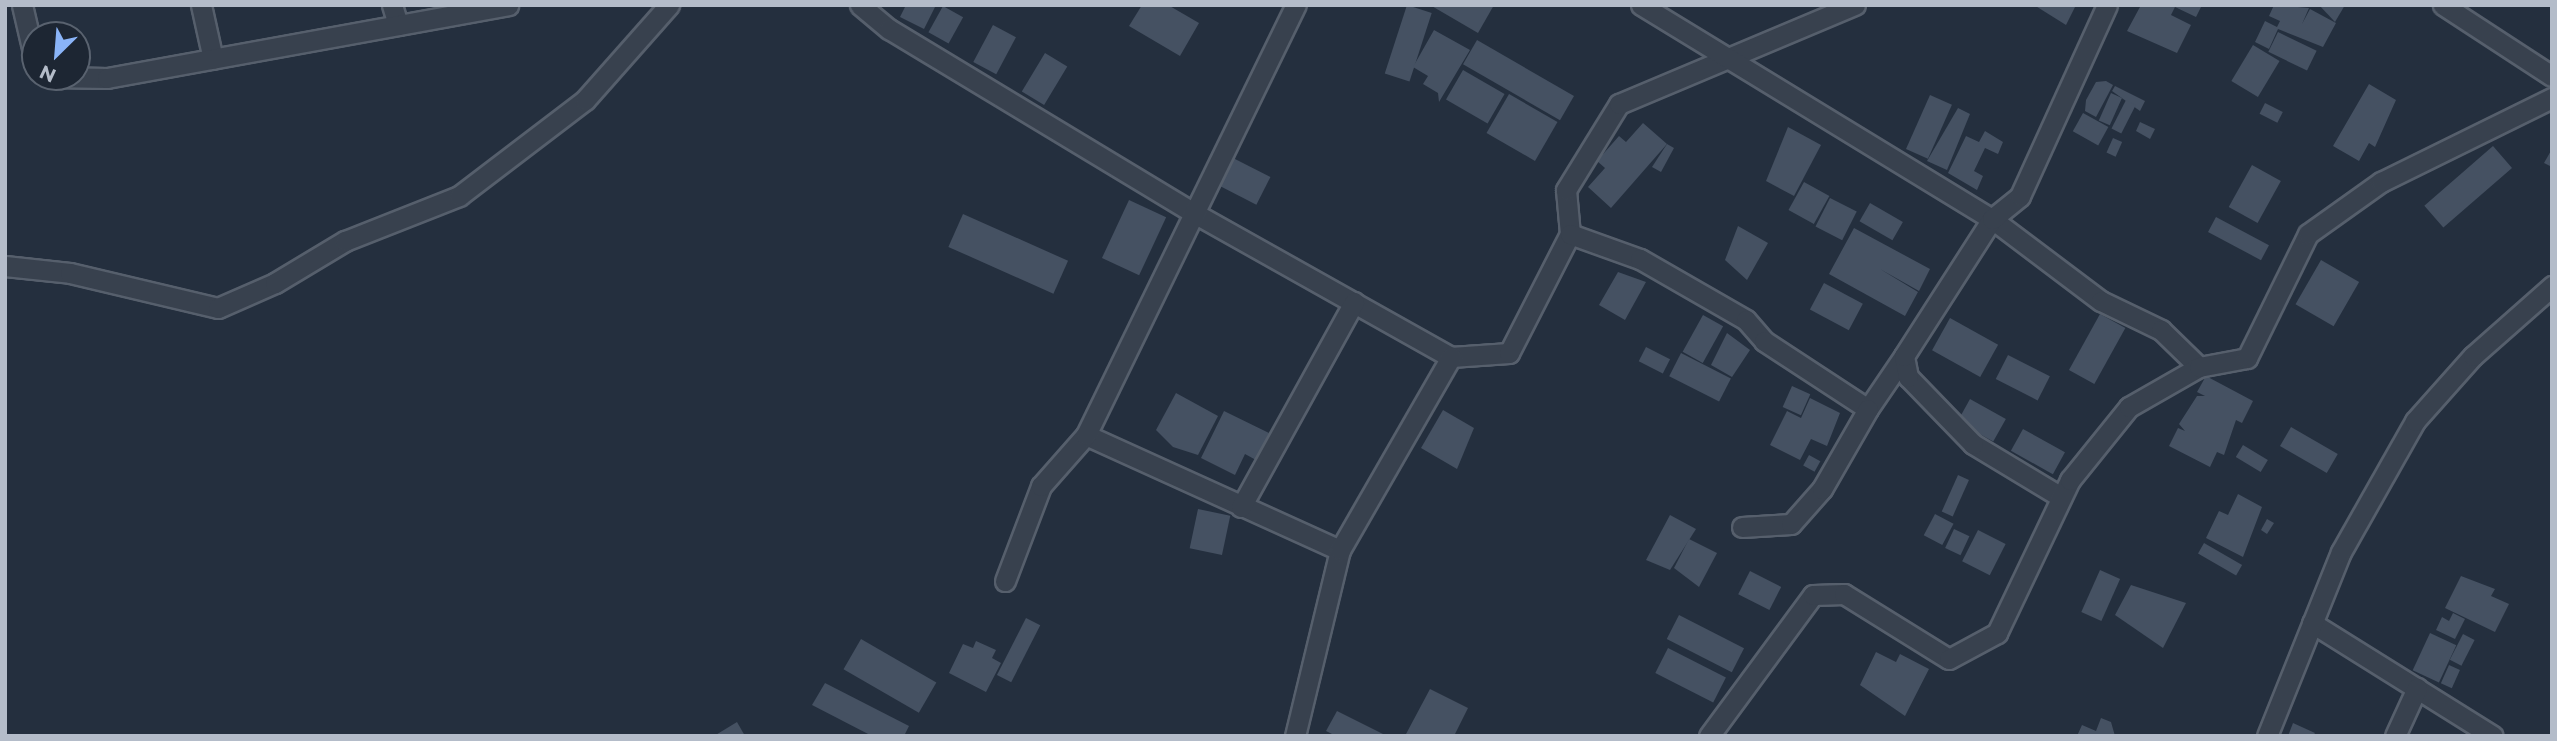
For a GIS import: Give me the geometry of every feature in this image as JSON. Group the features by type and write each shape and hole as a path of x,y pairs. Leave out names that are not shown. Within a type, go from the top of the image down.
{"street":[{"path":"201,5 213,59"},
{"path":"392,5 398,25"},
{"path":"91,78 107,78 508,5"},
{"path":"5,266 70,273 218,308 345,241 459,196 585,100 669,5"},
{"path":"860,5 889,29 1194,213 1451,357 1509,353 1570,234 1566,190 1619,104 1726,56 1855,5"},
{"path":"1005,581 1041,486 1086,435 1296,5"},
{"path":"1641,5 1726,56 1822,121 1992,219 2101,301 2161,330 2199,367"},
{"path":"1742,527 1791,524 1822,489 1868,408 1992,219 2020,196 2035,170 2106,5"},
{"path":"2443,5 2552,76"},
{"path":"1709,736 1813,595 1844,594 1949,659 1997,633 2061,497 2129,407 2199,367 2247,358 2308,234 2381,182 2552,98"},
{"path":"1570,234 1640,259 1734,313 1764,341 1868,408"},
{"path":"2267,736 2341,552 2415,421 2473,356 2552,286"},
{"path":"1241,507 1354,302"},
{"path":"1904,356 1908,377 1973,444 2061,497"},
{"path":"1295,736 1340,550 1451,357"},
{"path":"1086,435 1340,550"},
{"path":"2312,623 2493,736"},
{"path":"2395,736 2417,688"}],"building":[{"path":"906,5 936,5 924,29 900,17"},
{"path":"1142,5 1168,5 1199,23 1180,56 1129,26"},
{"path":"1407,5 1432,13 1409,82 1385,73"},
{"path":"1430,5 1494,5 1478,33"},
{"path":"2034,5 2076,5 2066,25"},
{"path":"2141,5 2202,5 2196,17 2175,7 2171,15 2191,25 2177,53 2127,31"},
{"path":"2274,5 2309,8 2302,24 2310,9 2336,23 2323,47 2278,29 2269,49 2255,42 2265,21 2277,27 2280,21 2269,16"},
{"path":"2319,5 2345,5 2335,22"},
{"path":"943,6 963,17 949,43 928,32"},
{"path":"993,25 1016,37 996,74 973,62"},
{"path":"1434,30 1470,50 1439,102 1438,93 1423,84 1428,76 1413,67"},
{"path":"2278,32 2317,51 2307,71 2268,52"},
{"path":"1477,40 1574,96 1560,120 1463,64"},
{"path":"2253,45 2280,61 2258,97 2231,81"},
{"path":"1045,53 1067,66 1044,105 1022,92"},
{"path":"1463,70 1505,94 1488,123 1446,99"},
{"path":"2106,81 2113,85 2096,117 2085,111 2086,100 2096,82"},
{"path":"2369,84 2396,100 2375,147 2369,143 2359,161 2333,146"},
{"path":"2115,86 2145,101 2140,111 2112,91"},
{"path":"2111,93 2122,98 2110,125 2099,120"},
{"path":"1509,94 1557,122 1535,161 1486,133"},
{"path":"1930,95 1952,105 1928,159 1906,149"},
{"path":"2126,100 2136,105 2121,134 2111,129"},
{"path":"2265,103 2283,112 2277,123 2260,114"},
{"path":"1958,108 1970,114 1947,170 1927,161"},
{"path":"2083,113 2108,127 2098,145 2073,131"},
{"path":"2140,122 2155,129 2150,139 2136,131"},
{"path":"1643,123 1667,144 1611,208 1588,187 1605,168 1597,161 1619,136 1626,142"},
{"path":"1788,127 1821,145 1794,196 1766,181"},
{"path":"1985,131 2003,142 1998,154 1985,148 1974,171 1983,176 1977,190 1948,173 1966,136 1979,142"},
{"path":"2113,138 2122,142 2116,157 2106,153"},
{"path":"1667,144 1674,148 1661,172 1652,167"},
{"path":"2493,146 2512,168 2443,228 2424,206"},
{"path":"2552,149 2552,167 2544,163"},
{"path":"1233,158 1270,177 1256,205 1219,186"},
{"path":"2252,165 2281,181 2258,223 2229,207"},
{"path":"1804,182 1829,196 1814,224 1788,210"},
{"path":"1830,198 1857,212 1842,240 1815,227"},
{"path":"1129,200 1166,217 1139,275 1102,258"},
{"path":"1870,203 1903,222 1892,240 1860,221"},
{"path":"963,214 1068,261 1053,294 948,247"},
{"path":"2216,217 2269,245 2261,260 2208,232"},
{"path":"1738,226 1768,243 1747,280 1725,260"},
{"path":"1854,228 1930,269 1919,291 1880,269 1918,292 1905,316 1829,274"},
{"path":"2321,260 2359,282 2334,326 2296,304"},
{"path":"1618,272 1646,282 1625,320 1599,305"},
{"path":"1824,283 1863,304 1849,330 1810,309"},
{"path":"2100,314 2125,328 2094,384 2069,370"},
{"path":"1703,315 1723,326 1703,363 1683,352"},
{"path":"1950,318 1998,345 1980,377 1932,350"},
{"path":"1727,333 1750,350 1732,377 1711,365"},
{"path":"1646,347 1670,359 1663,374 1639,361"},
{"path":"1681,353 1731,378 1719,402 1669,376"},
{"path":"2008,355 2050,376 2038,400 1996,379"},
{"path":"2206,376 2253,401 2242,423 2236,420 2224,455 2217,452 2210,467 2169,446 2178,428 2185,431 2179,424 2197,396 2205,396 2197,392"},
{"path":"1792,386 1810,394 1801,415 1783,407"},
{"path":"1176,393 1218,416 1198,455 1173,447 1156,430"},
{"path":"1810,398 1840,413 1827,446 1811,439 1800,460 1770,445 1787,411 1801,418"},
{"path":"1970,399 2006,419 1993,442 1957,422"},
{"path":"1443,410 1474,428 1457,469 1421,448"},
{"path":"1224,411 1269,433 1256,460 1245,454 1235,475 1201,458"},
{"path":"2291,427 2338,454 2327,473 2280,446"},
{"path":"2023,429 2065,452 2053,474 2011,451"},
{"path":"2243,445 2268,460 2261,472 2236,457"},
{"path":"1809,455 1820,461 1815,472 1803,465"},
{"path":"1958,475 1969,480 1953,516 1942,512"},
{"path":"2238,494 2262,507 2243,557 2206,538 2219,511 2228,515"},
{"path":"1198,509 1230,516 1222,555 1190,548"},
{"path":"1935,514 1954,524 1942,545 1924,535"},
{"path":"1670,515 1696,529 1670,570 1646,560"},
{"path":"2267,519 2274,523 2267,534 2261,530"},
{"path":"1954,529 1969,536 1961,555 1945,548"},
{"path":"1978,530 2006,544 1990,575 1962,561"},
{"path":"1689,539 1717,553 1699,587 1674,568"},
{"path":"2204,543 2242,565 2236,575 2198,553"},
{"path":"2100,570 2120,579 2101,621 2081,612"},
{"path":"1750,571 1781,587 1769,610 1738,594"},
{"path":"2461,576 2495,589 2491,596 2509,604 2495,632 2445,608"},
{"path":"2131,585 2186,603 2163,648 2115,615"},
{"path":"2453,613 2465,619 2455,639 2436,630 2442,617 2449,621"},
{"path":"1679,615 1744,648 1732,672 1667,639"},
{"path":"1026,618 1040,625 1011,682 997,675"},
{"path":"2430,633 2456,645 2439,682 2413,670"},
{"path":"2463,634 2475,640 2461,666 2450,660"},
{"path":"861,639 936,682 919,713 844,669"},
{"path":"976,641 996,650 992,658 1001,663 986,692 949,673 963,644 973,648"},
{"path":"1668,648 1726,678 1713,702 1655,673"},
{"path":"1876,652 1896,662 1900,654 1929,669 1905,716 1860,685"},
{"path":"2449,665 2460,670 2452,688 2441,683"},
{"path":"825,683 909,726 904,736 872,736 812,705"},
{"path":"1430,689 1468,708 1454,736 1406,734"},
{"path":"1337,711 1387,736 1336,736 1326,731"},
{"path":"2101,718 2111,722 2115,736 2077,736 2082,725 2096,731"},
{"path":"737,722 745,736 714,736"},
{"path":"2293,723 2315,733 2313,736 2288,736"}]}
